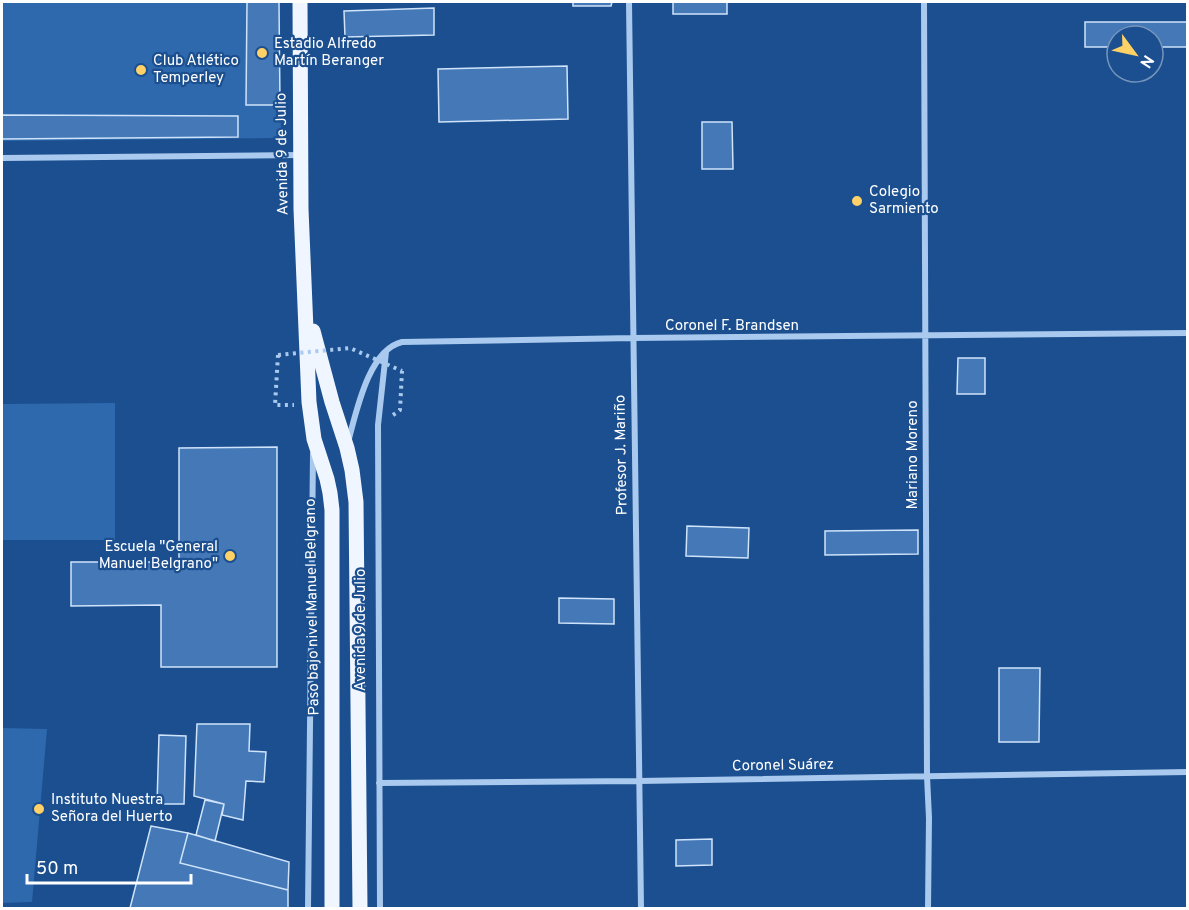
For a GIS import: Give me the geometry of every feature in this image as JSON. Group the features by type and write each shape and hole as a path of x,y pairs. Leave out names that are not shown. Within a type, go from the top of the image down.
{"main road":[{"name":"Avenida 9 de Julio","path":"300,2 300,155 305,305"},
{"name":"Paso bajo nivel Manuel Belgrano","path":"305,305 309,402 314,439 327,479 332,510 332,909"},
{"path":"305,305 347,448 354,484 357,517 360,909"}],"street":[{"name":"Profesor J. Mariño","path":"629,2 641,909"},
{"name":"Mariano Moreno","path":"924,2 928,909"},
{"path":"2,158 300,155"},
{"name":"Coronel F. Brandsen","path":"386,351 402,342 1188,333"},
{"path":"347,448 365,382 386,351"},
{"name":"Avenida 9 de Julio","path":"380,909 378,425 386,351"},
{"path":"308,909 314,439"},
{"name":"Coronel Suárez","path":"380,783 1188,772"}],"path":[{"path":"275,405 278,356 350,348 402,371 400,410"}],"shaded area":[{"name":"Club Atlético Temperley","path":"2,2 279,2 281,138 2,141"},
{"path":"115,403 115,540 2,540 2,404"},
{"path":"2,728 47,729 32,902 2,903"}],"building":[{"path":"247,2 279,2 280,105 246,105"},
{"path":"573,2 612,2 611,6 573,6"},
{"path":"673,2 727,2 727,14 673,14"},
{"path":"434,8 434,35 345,37 344,11"},
{"path":"1085,22 1188,22 1188,47 1165,47 1165,24 1105,24 1105,47 1085,47"},
{"path":"567,66 568,119 439,122 438,69"},
{"path":"2,115 238,116 238,137 2,139"},
{"path":"702,122 732,122 733,169 702,169"},
{"path":"958,358 985,358 985,394 957,394"},
{"path":"277,447 277,667 161,667 161,605 71,606 71,562 179,562 179,448"},
{"path":"687,526 749,528 748,558 686,556"},
{"path":"918,530 918,554 825,555 825,531"},
{"path":"559,598 614,599 614,624 559,623"},
{"path":"999,668 1040,668 1039,742 999,742"},
{"path":"197,724 250,724 249,751 266,752 264,782 246,781 243,820 222,815 224,804 194,796"},
{"path":"159,735 186,736 184,804 157,804"},
{"path":"205,800 224,804 215,841 196,835"},
{"name":"Instituto Nuestra Señora del Huerto","path":"151,826 188,833 180,863 288,890 288,908 130,908"},
{"path":"188,833 289,862 288,890 180,863"},
{"path":"712,839 712,865 676,866 676,840"}],"place":[{"name":"Estadio Alfredo Martín Beranger","path":"262,53"},
{"name":"Club Atlético Temperley","path":"141,70"},
{"name":"Colegio Sarmiento","path":"857,201"},
{"name":"Escuela \"General Manuel Belgrano\"","path":"230,556"},
{"name":"Instituto Nuestra Señora del Huerto","path":"39,809"}]}
